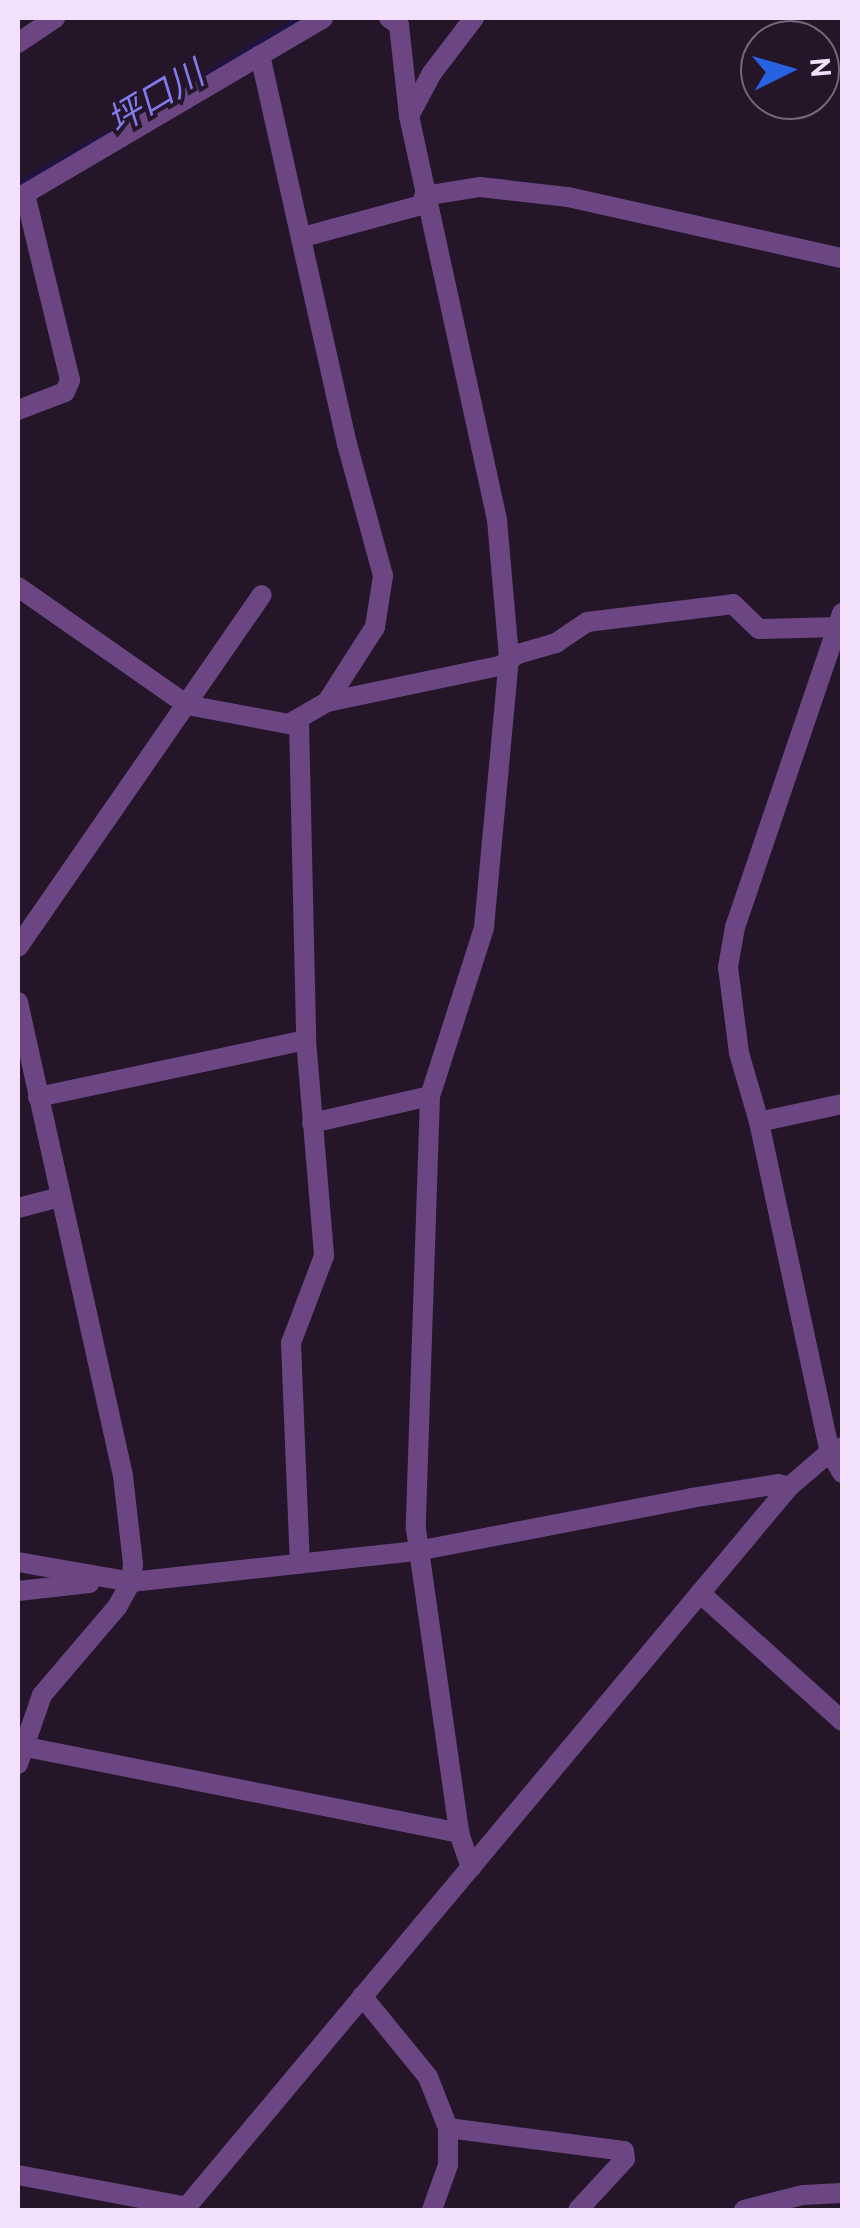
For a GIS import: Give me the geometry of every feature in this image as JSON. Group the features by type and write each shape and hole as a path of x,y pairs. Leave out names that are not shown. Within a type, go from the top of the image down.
{"street":[{"path":"18,43 55,18"},
{"path":"18,410 65,392 70,380 22,196 324,18"},
{"path":"389,18 399,26 425,200 497,520 509,658 484,928 430,1096 417,1551 459,1832 471,1868"},
{"path":"410,116 432,73 474,18"},
{"path":"260,56 347,444 383,576 375,626 328,702"},
{"path":"303,237 480,187 568,198 842,258"},
{"path":"18,587 186,705 289,724 328,702 481,670 556,643 588,622 733,604 759,629 840,620 735,927 728,966 738,1052 759,1122 842,1473"},
{"path":"18,947 262,595"},
{"path":"300,721 306,1040 324,1256 292,1343 300,1564"},
{"path":"18,1002 123,1476 133,1564 121,1581 117,1607 42,1695 19,1755 459,1832"},
{"path":"38,1096 306,1040"},
{"path":"312,1122 430,1096"},
{"path":"759,1122 842,1104"},
{"path":"18,1208 60,1196"},
{"path":"18,2175 185,2208 788,1487 836,1450"},
{"path":"18,1591 417,1551 691,1498 778,1484 788,1487"},
{"path":"18,1562 121,1581"},
{"path":"700,1594 842,1722"},
{"path":"362,1996 428,2077 448,2128 448,2166 432,2210"},
{"path":"448,2128 624,2151 625,2159 578,2210"},
{"path":"744,2210 803,2196 842,2193"}],"waterway":[{"name":"坪口川","path":"18,183 135,118 297,18"}]}
